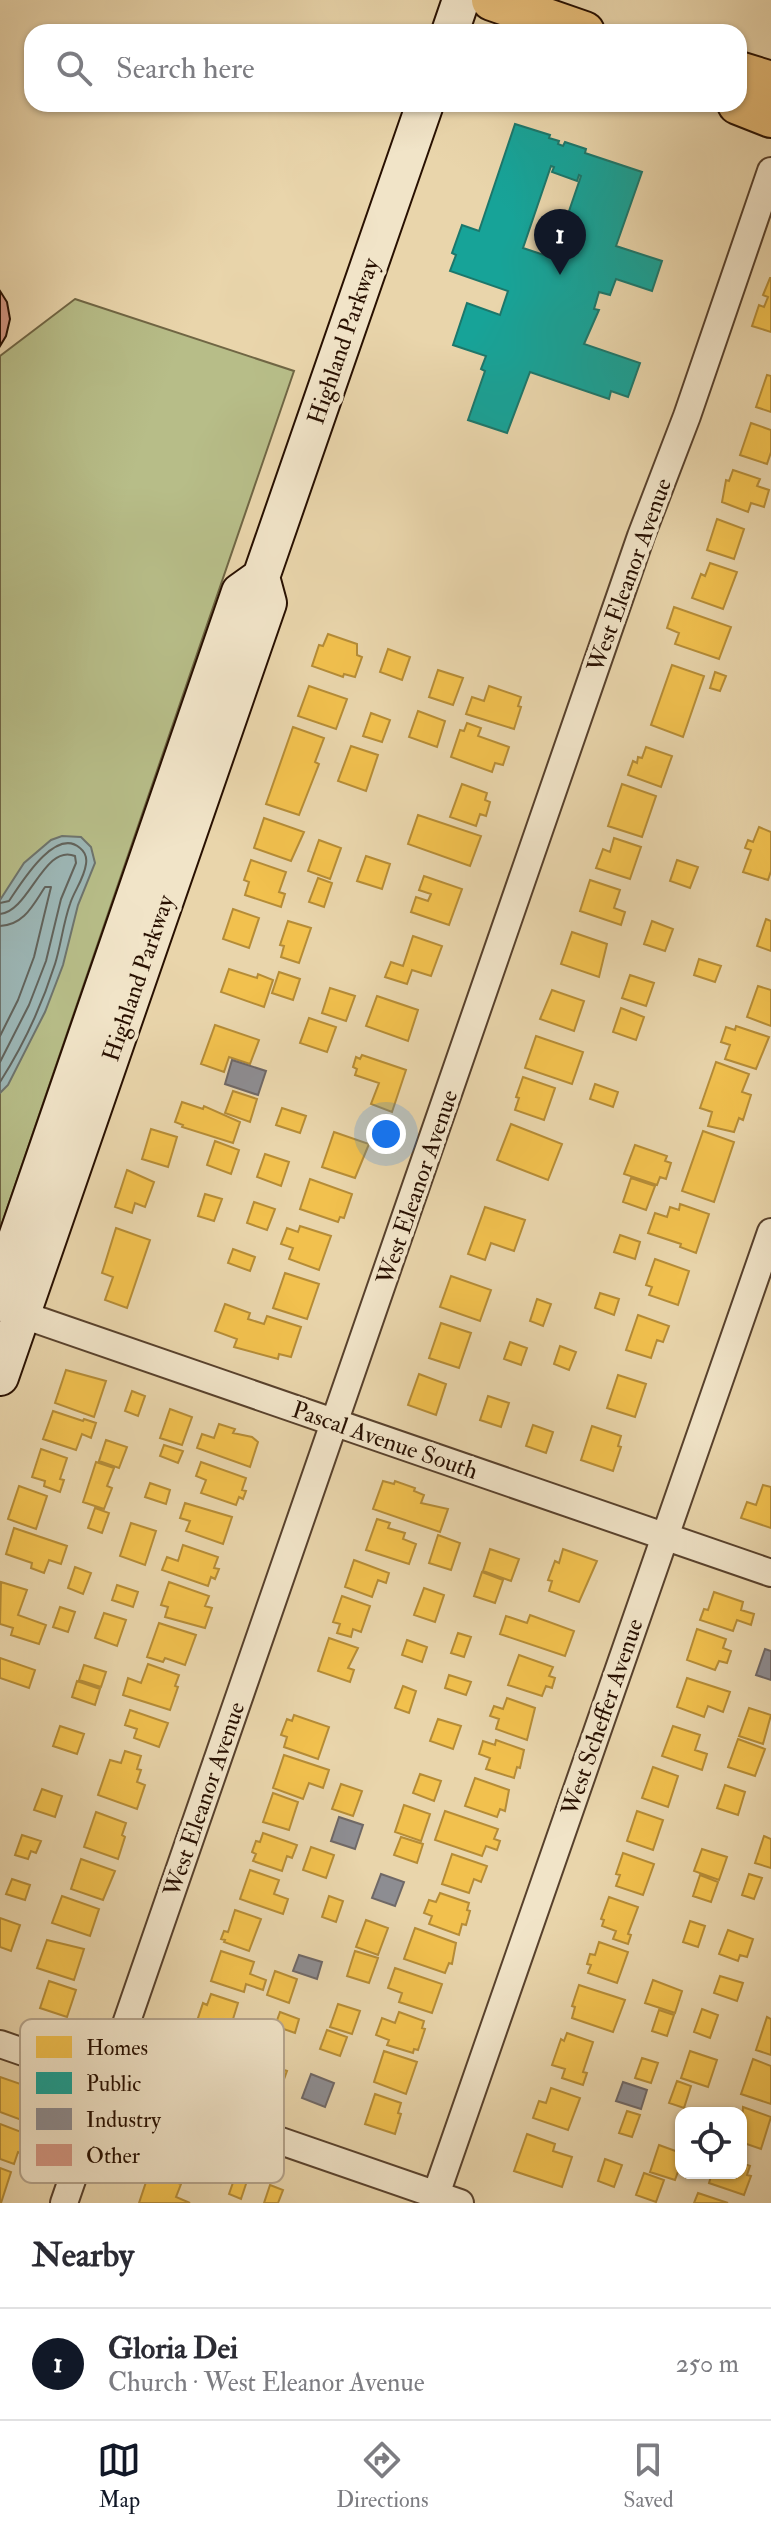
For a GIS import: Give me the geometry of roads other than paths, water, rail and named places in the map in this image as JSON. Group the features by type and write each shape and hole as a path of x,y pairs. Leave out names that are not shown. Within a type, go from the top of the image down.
{"main road":[{"path":"492,0 561,24"},
{"path":"747,74 771,82"},
{"path":"747,108 771,117"}],"street":[{"path":"453,24 461,0"},
{"name":"Highland Parkway","path":"0,1377 7,1303 268,603 261,577 422,112"},
{"name":"West Eleanor Avenue","path":"128,2019 771,171"},
{"name":"West Scheffer Avenue","path":"443,2200 665,1536 771,1232"},
{"name":"Pascal Avenue South","path":"7,1303 335,1423 771,1573"},
{"path":"0,2044 20,2051"},
{"path":"284,2144 443,2200"},
{"name":"West Eleanor Avenue","path":"64,2203 71,2183"}],"water":[{"path":"62,836 81,837 91,847 95,863 78,905 63,965 45,1012 8,1085 0,1093 0,900 24,863 51,840"}],"place":[{"name":"Gloria Dei","path":"560,275"}]}
